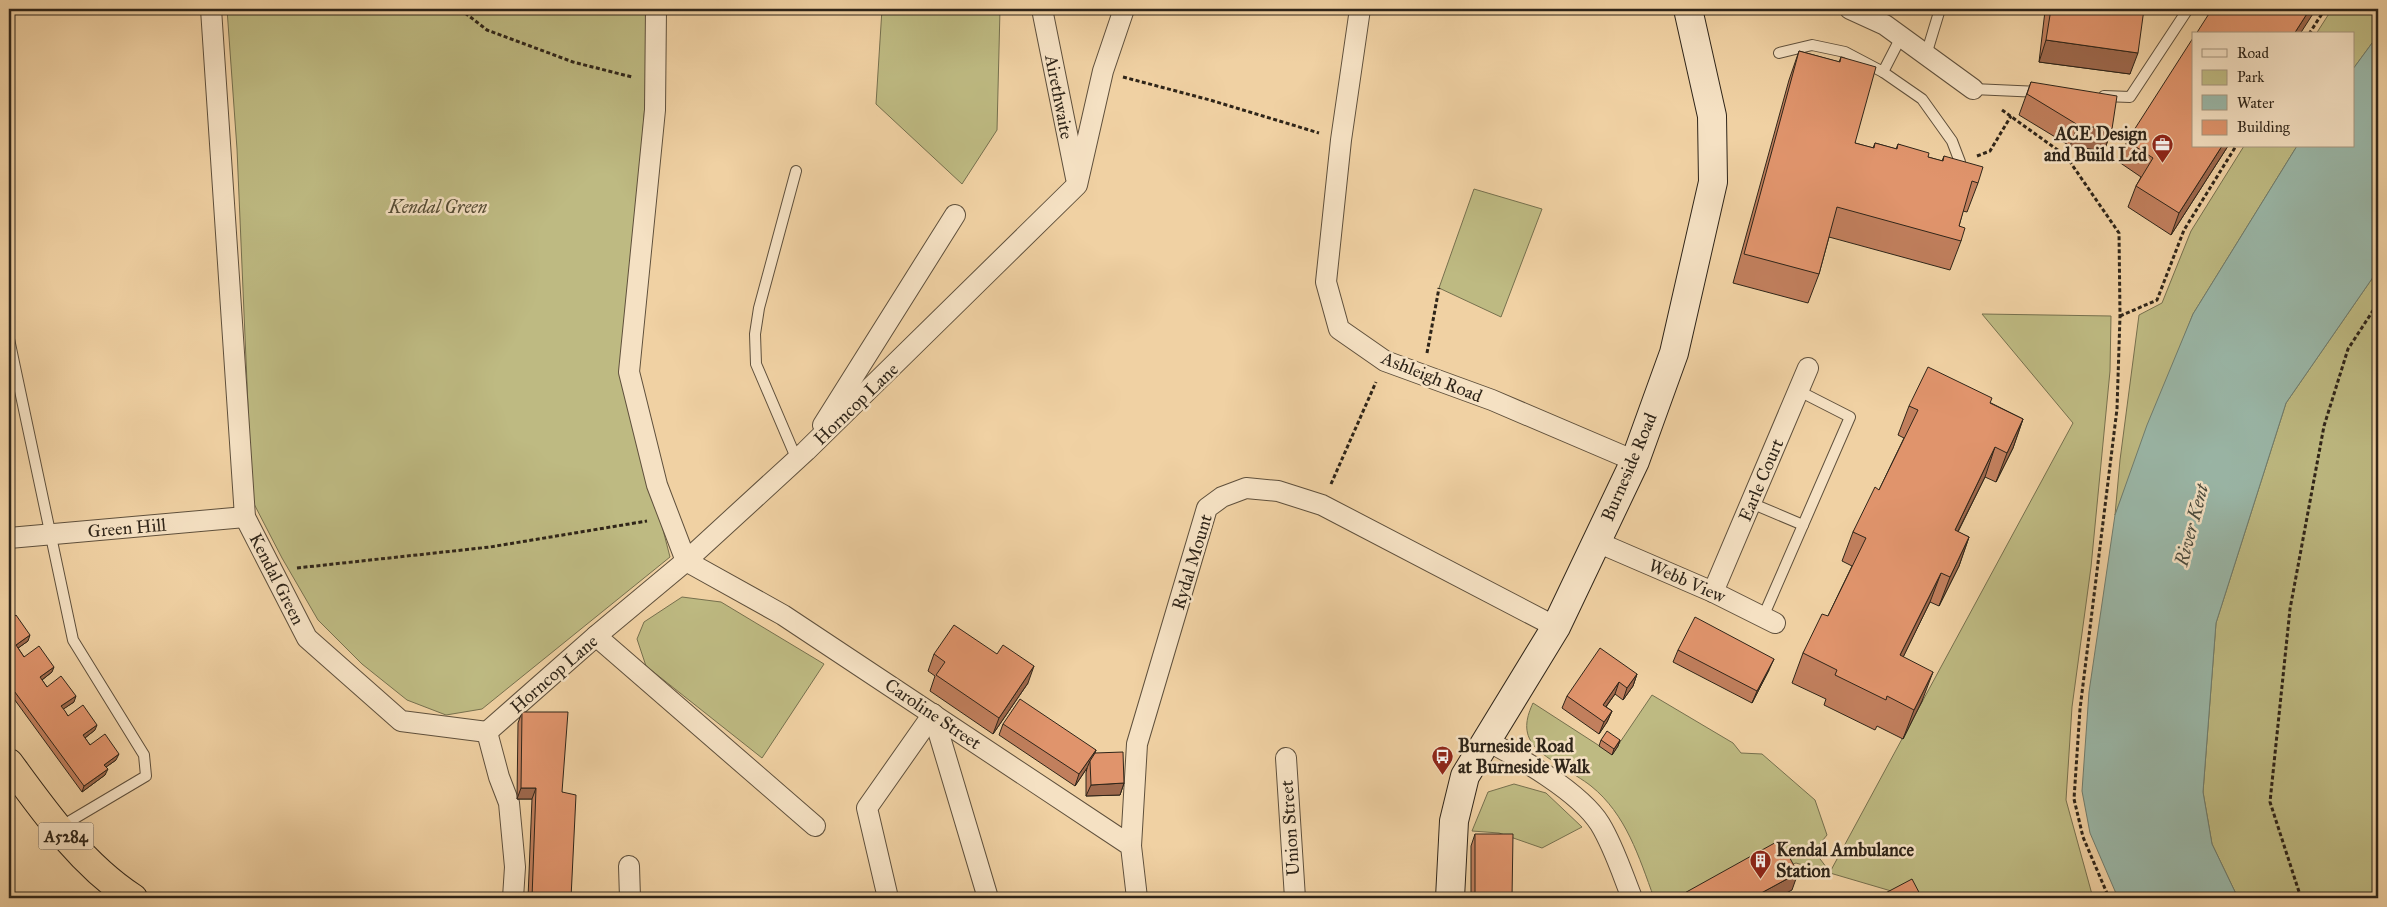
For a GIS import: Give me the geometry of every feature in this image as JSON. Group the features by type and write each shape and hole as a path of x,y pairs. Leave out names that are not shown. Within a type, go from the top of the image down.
{"highway":[{"name":"A5284","path":"9,764 59,828 97,870 133,898"}],"street":[{"name":"Kendal Green","path":"211,9 245,517 307,638 401,721 487,732"},
{"path":"656,9 655,110 629,372 658,484 686,561"},
{"name":"Airethwaite","path":"1042,9 1077,185"},
{"path":"1077,185 1102,71 1124,9"},
{"name":"Ashleigh Road","path":"1360,9 1341,140 1326,282 1339,329 1385,361 1492,400 1635,461"},
{"name":"Burneside Road","path":"1450,898 1450,857 1454,821 1465,776 1556,627 1635,461 1674,353 1713,182 1712,116 1688,9"},
{"path":"1850,9 1884,25 1973,89"},
{"name":"Horncop Lane","path":"487,732 596,636 686,561 802,456 1077,185"},
{"path":"802,456 955,215"},
{"name":"Earle Court","path":"1713,592 1808,368"},
{"name":"Rydal Mount","path":"1131,846 1138,744 1207,508 1222,497 1246,488 1278,490 1322,505 1556,627"},
{"name":"Green Hill","path":"9,538 50,536 245,517"},
{"name":"Webb View","path":"1597,542 1713,592 1769,620"},
{"name":"Caroline Street","path":"686,561 783,615 1131,846"},
{"path":"596,636 815,826"},
{"path":"888,898 867,808 933,714"},
{"path":"933,714 988,898"},
{"path":"487,732 499,777 509,803 514,867 513,898"},
{"path":"1486,740 1542,774 1583,803 1600,823 1613,848 1632,898"},
{"name":"Union Street","path":"1286,758 1295,898"},
{"path":"1131,846 1137,898"},
{"path":"629,866 630,898"}],"lane":[{"path":"1926,55 1940,9"},
{"path":"2091,95 2130,97 2188,9"},
{"path":"1882,72 1901,37"},
{"path":"1780,53 1812,45 1845,52 1882,72 1922,99 1952,141 1960,162"},
{"path":"1973,89 2052,93"},
{"path":"796,171 758,308 754,352 756,364 802,456"},
{"path":"9,339 50,536 74,640 144,754 146,776 59,828"},
{"path":"1769,620 1803,525 1850,417 1799,391"},
{"path":"1751,503 1803,525"}],"path":[{"path":"460,9 487,30 573,62 638,78"},
{"path":"2310,32 2325,9"},
{"path":"1102,71 1210,100 1341,140"},
{"path":"1973,89 2066,156 2119,233 2118,409 2080,709 2074,799 2082,837 2109,898"},
{"path":"1960,162 1990,151 2011,116"},
{"path":"2120,316 2157,300 2184,230 2235,148"},
{"path":"1423,374 1440,288"},
{"path":"2301,898 2270,802 2290,609 2324,426 2348,349 2378,303"},
{"path":"1322,505 1385,361"},
{"path":"273,572 490,547 670,517"}],"green space":[{"name":"Kendal Green","path":"227,9 646,9 647,80 623,374 670,557 482,709 446,715 407,700 362,664 318,620 282,558 252,500 237,149"},
{"path":"882,9 1000,9 997,130 962,184 876,104"},
{"path":"2332,9 2378,9 2378,35 2354,68 2354,32 2317,32"},
{"path":"2243,148 2296,148 2193,314 2115,515 2120,460 2139,315 2162,303 2191,231"},
{"path":"1474,189 1542,209 1501,317 1439,288"},
{"path":"2378,270 2378,898 2238,898 2212,844 2203,792 2216,623 2286,403"},
{"path":"1982,314 2111,316 2110,371 2091,567 2072,707 2066,800 2093,898 1915,898 1796,863 1699,898 1654,898 1637,852 1614,810 1585,781 1551,760 1532,743 1529,738 1527,723 1533,703 1612,754 1652,695 1733,743 1741,753 1762,754 1815,800 1827,835 1814,851 1830,872 2073,423"},
{"path":"682,597 721,602 824,664 762,758 646,666 637,639 644,622"},
{"path":"1514,784 1546,793 1582,827 1542,848 1499,833 1472,831 1488,792"}],"water":[{"name":"River Kent","path":"2378,35 2378,270 2286,403 2216,623 2203,792 2212,844 2238,898 2118,898 2090,833 2082,791 2089,692 2115,515 2147,425 2193,314 2296,148 2354,148 2354,68"}],"building":[{"path":"2051,9 2144,9 2138,53 2046,40"},
{"path":"2212,9 2310,9 2295,32 2197,32"},
{"path":"2192,40 2192,148 2221,148 2179,213 2136,186 2153,158 2127,141"},
{"path":"1799,51 1840,62 1841,57 1876,67 1855,143 1874,148 1875,143 1897,149 1898,144 1929,153 1928,157 1943,161 1944,156 1983,167 1978,183 1972,181 1959,226 1965,228 1961,241 1837,207 1819,274 1744,254"},
{"path":"2031,82 2117,96 2112,129 2078,125 2027,94"},
{"path":"1928,367 1992,398 1990,403 2023,419 2007,453 1995,447 1955,530 1969,537 1950,577 1941,573 1900,655 1933,672 1914,710 1887,696 1886,700 1835,675 1837,670 1803,653 1822,614 1828,616 1866,538 1853,532 1875,487 1879,490 1918,410 1909,406"},
{"path":"16,615 30,635 16,645 24,657 39,646 54,667 40,677 47,687 61,676 76,696 61,706 68,716 83,705 97,725 83,735 90,745 105,734 119,754 104,765 108,769 84,786 9,684 9,621"},
{"path":"1695,617 1774,659 1757,691 1678,650"},
{"path":"954,625 997,654 1003,645 1034,666 999,718 936,675 945,662 934,654"},
{"path":"1600,648 1637,674 1627,688 1619,682 1603,705 1612,711 1604,722 1567,696"},
{"path":"1020,699 1096,750 1079,774 1003,724"},
{"path":"522,712 568,712 562,792 576,795 571,898 532,898 536,788 521,788"},
{"path":"1607,731 1620,740 1614,749 1601,740"},
{"path":"1123,752 1124,783 1091,785 1090,761 1095,753"},
{"path":"1475,834 1513,834 1512,898 1475,898"},
{"path":"1780,840 1798,873 1752,898 1682,898 1681,895"},
{"path":"1912,879 1922,898 1876,898"}],"place":[{"name":"ACE Design and Build Ltd","path":"2163,163"},
{"name":"Burneside Road at Burneside Walk","path":"1442,775"},
{"name":"Kendal Ambulance Station","path":"1760,879"}]}
